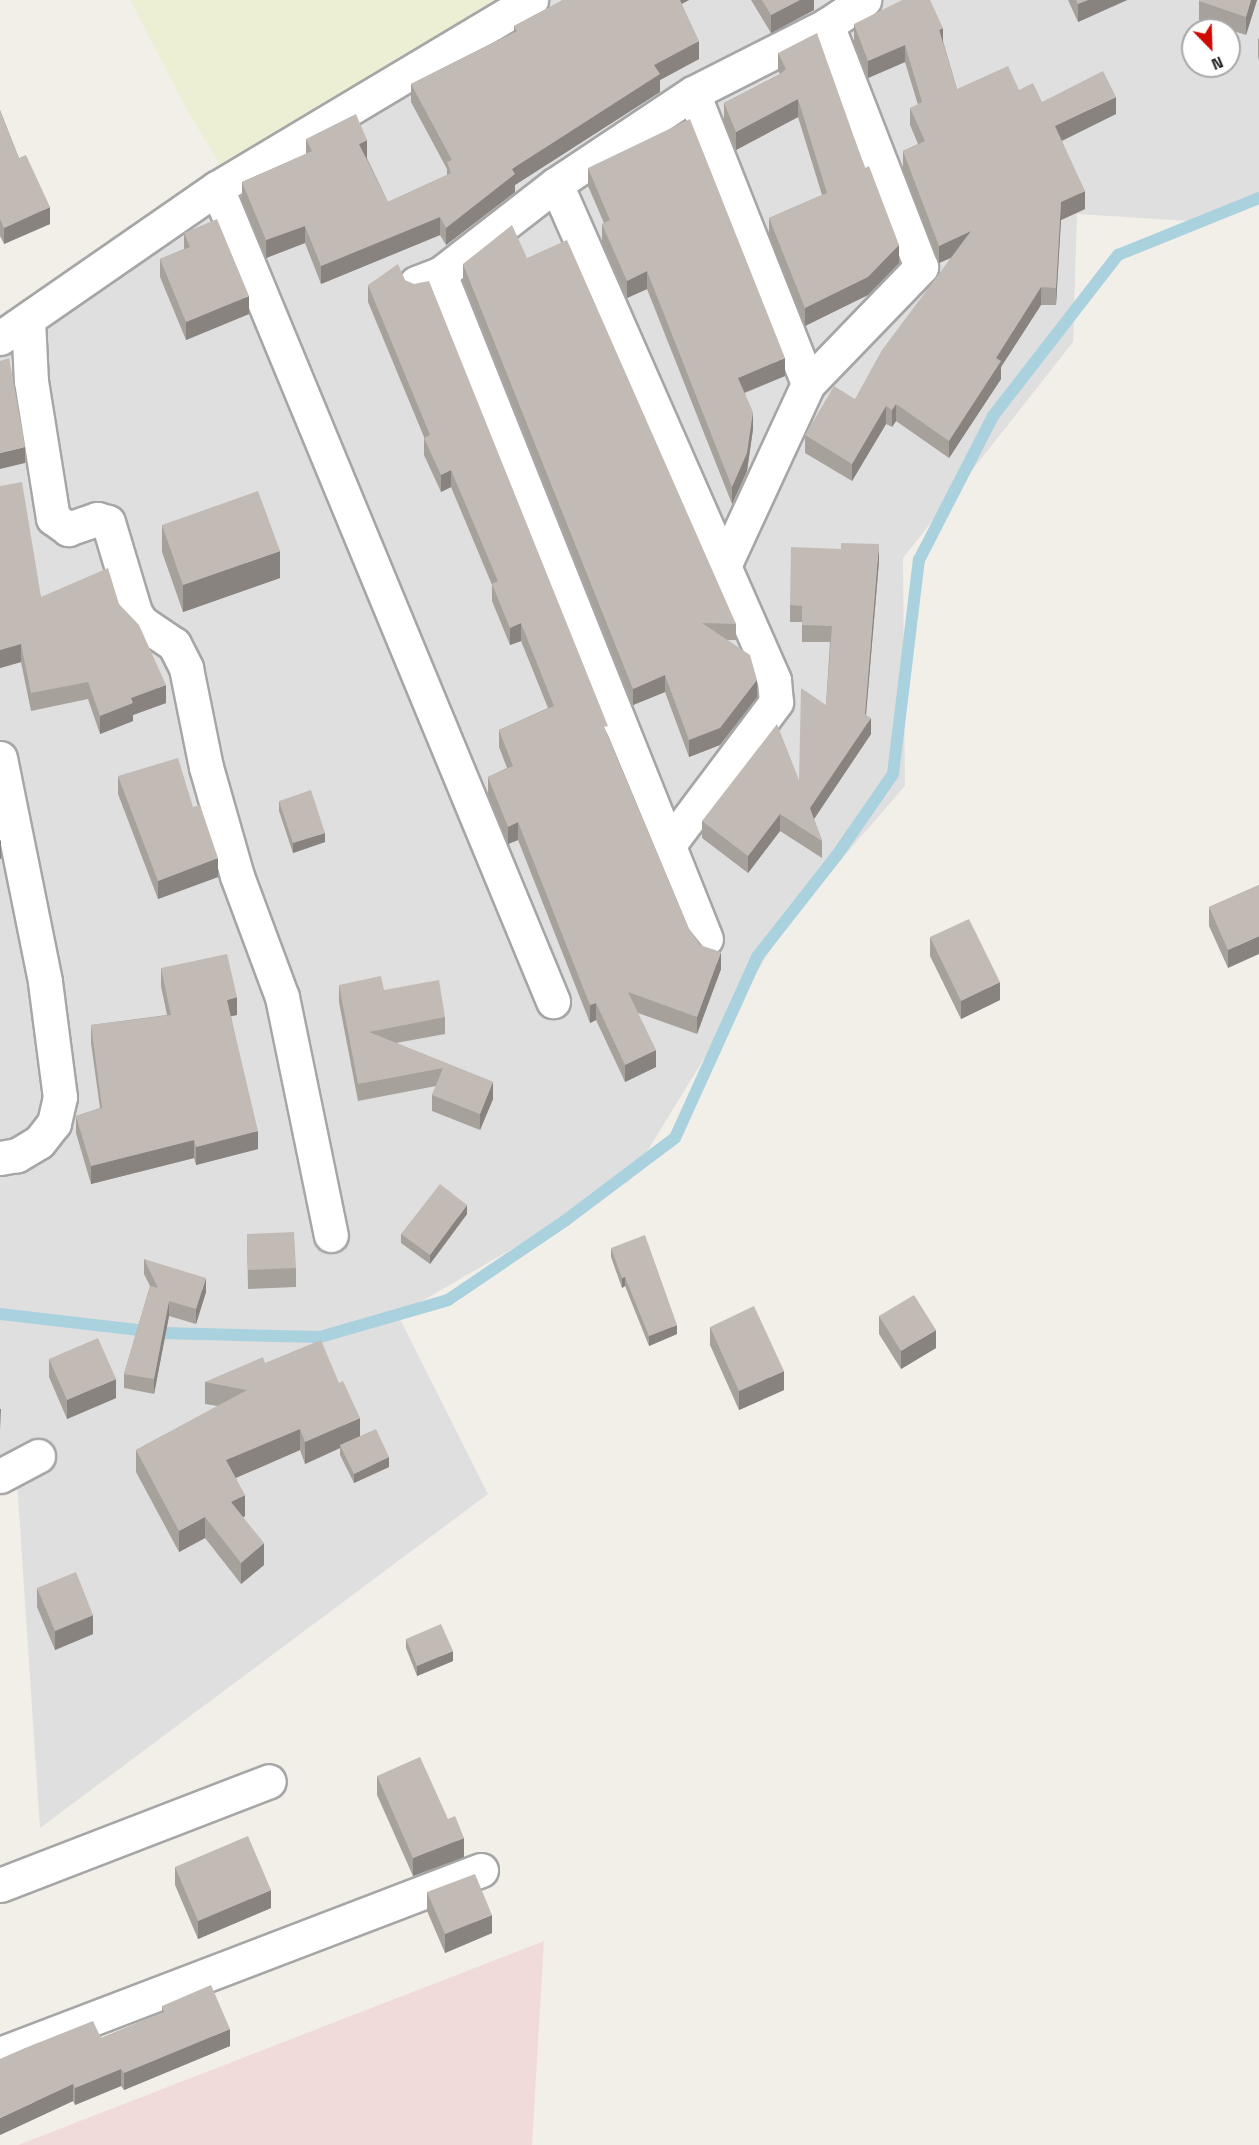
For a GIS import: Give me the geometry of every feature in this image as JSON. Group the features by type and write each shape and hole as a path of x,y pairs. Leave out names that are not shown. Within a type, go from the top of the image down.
{"street":[{"path":"0,338 217,188 531,0"},
{"path":"706,939 428,278 556,184 693,93 826,25 864,0"},
{"path":"723,568 808,384 921,267 826,25"},
{"path":"693,93 808,384"},
{"path":"556,184 774,680 776,702 668,846"},
{"path":"217,188 553,1001"},
{"path":"28,320 31,381 53,518 68,529 97,519 108,522 135,612 141,622 174,644 186,668 206,767 237,876 282,997 331,1235"},
{"path":"0,758 45,982 60,1097 54,1123 39,1142 17,1155 0,1158"},
{"path":"0,1476 38,1456"},
{"path":"0,1885 269,1781"},
{"path":"0,2054 481,1870"}],"shaded area":[{"path":"516,0 1259,0 1259,196 1208,222 1077,214 1073,342 903,558 905,786 790,918 629,1181 398,1315 488,1494 40,1828 17,1481 0,1490 0,319"},
{"path":"544,1941 532,2145 18,2145"}],"green space":[{"path":"130,0 516,0 230,180 190,116"}],"building":[{"path":"563,0 680,0 699,41 654,65 660,74 512,169 515,174 446,228 440,217 321,266 305,226 266,240 242,182 312,151 306,139 356,114 367,140 359,144 388,202 451,173 447,162 452,160 411,84 517,31 514,26"},
{"path":"762,0 800,0 771,15"},
{"path":"902,0 930,0 943,28 939,30 957,89 1008,66 1019,90 1033,83 1042,102 1103,71 1116,97 1055,126 1085,191 1061,202 1056,288 1041,287 996,358 1001,361 949,441 896,404 892,410 886,406 852,464 805,435 834,386 855,399 882,350 971,231 939,246 903,151 925,141 910,108 922,102 905,45 868,61 854,24"},
{"path":"1076,0 1088,0 1078,4"},
{"path":"1199,0 1251,0 1246,17"},
{"path":"817,33 865,168 869,166 899,245 868,277 805,308 769,218 827,193 798,99 736,132 724,103 779,75 786,69 778,53"},
{"path":"0,110 19,158 26,155 50,207 4,228 0,219"},
{"path":"690,119 785,358 738,378 753,412 747,453 732,487 647,271 627,281 602,224 610,220 588,168"},
{"path":"217,219 249,296 186,322 160,259 190,247 184,233"},
{"path":"512,225 527,258 567,240 736,624 702,623 750,655 757,680 720,728 689,740 665,675 633,689 463,264"},
{"path":"398,264 405,280 414,284 429,281 608,726 604,727 689,929 700,945 721,952 697,1017 628,992 656,1050 625,1065 596,1003 590,1005 518,822 508,827 488,777 513,766 499,730 554,706 521,623 510,628 492,584 498,581 451,470 441,475 424,438 430,435 368,285"},
{"path":"9,358 25,447 0,453 0,361"},
{"path":"22,482 41,597 108,568 119,604 139,625 166,685 131,698 133,703 100,716 88,682 31,693 21,644 0,650 0,486"},
{"path":"258,491 280,551 183,585 162,525"},
{"path":"841,543 879,544 865,714 871,718 810,808 822,841 780,814 748,856 702,821 777,724 799,780 801,688 826,705 832,626 802,625 802,606 790,605 791,547 841,549"},
{"path":"178,758 193,807 200,805 218,858 158,881 118,776"},
{"path":"311,790 325,833 293,843 279,801"},
{"path":"1259,885 1259,936 1228,950 1209,907"},
{"path":"969,919 1000,982 961,1001 930,937"},
{"path":"227,954 237,997 227,1000 258,1131 196,1147 194,1140 91,1166 76,1116 102,1108 91,1025 171,1015 161,968"},
{"path":"381,976 384,990 439,980 445,1017 369,1032 493,1082 480,1114 432,1095 443,1068 358,1084 339,985"},
{"path":"440,1184 467,1205 430,1255 401,1234"},
{"path":"294,1232 296,1268 248,1270 247,1234"},
{"path":"645,1235 677,1325 649,1336 611,1248"},
{"path":"144,1259 206,1278 196,1309 169,1301 154,1379 124,1374 150,1286 158,1288"},
{"path":"914,1295 936,1330 901,1351 879,1316"},
{"path":"754,1306 784,1371 739,1391 710,1327"},
{"path":"98,1338 116,1379 67,1400 49,1359"},
{"path":"321,1340 339,1383 343,1381 360,1418 305,1442 300,1429 226,1460 245,1495 231,1502 264,1543 241,1563 205,1517 179,1531 136,1450 247,1390 205,1382 263,1357 265,1363"},
{"path":"376,1429 389,1457 354,1474 340,1445"},
{"path":"76,1572 93,1615 55,1631 37,1588"},
{"path":"441,1624 453,1651 417,1666 406,1639"},
{"path":"420,1757 448,1819 455,1816 464,1838 413,1858 377,1776"},
{"path":"248,1836 271,1890 198,1921 175,1867"},
{"path":"475,1874 492,1915 445,1934 427,1892"},
{"path":"211,1985 230,2029 124,2073 121,2069 75,2088 73,2084 0,2118 0,2059 93,2021 101,2038 164,2012 162,2006"}],"waterway":[{"path":"0,1314 163,1333 320,1337 448,1300 566,1220 675,1138 757,957 837,855 893,774 919,560 993,416 1118,255 1259,198"}]}
